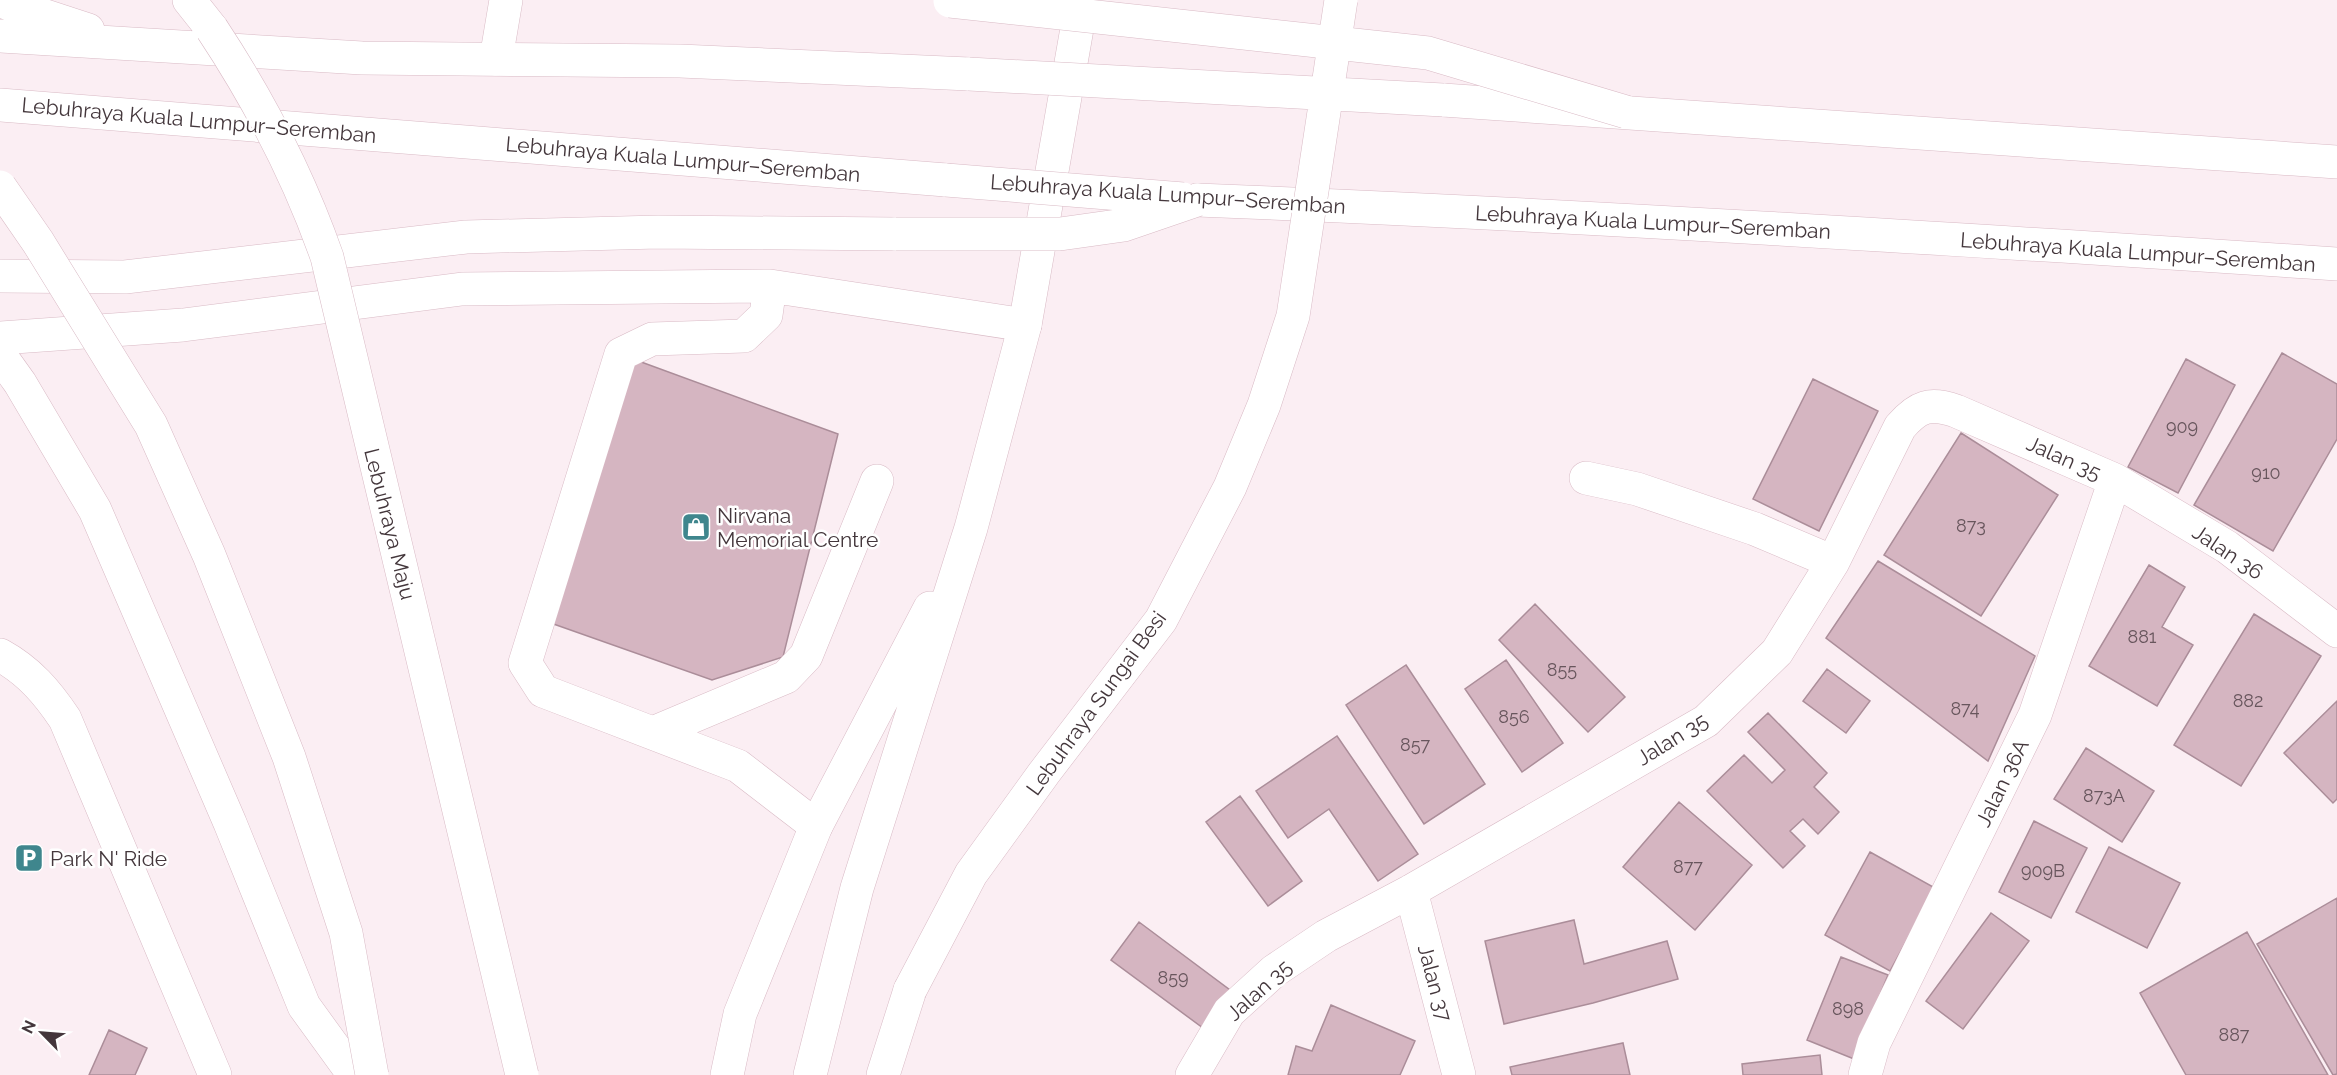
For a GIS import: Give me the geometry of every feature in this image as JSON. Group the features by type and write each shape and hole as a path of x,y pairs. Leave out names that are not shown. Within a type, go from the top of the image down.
{"main road":[{"name":"Lebuhraya Maju","path":"189,0 212,29 240,72 310,210 327,257 522,1075"},
{"path":"496,58 506,0"},
{"path":"810,1075 856,888 971,528 1025,325 1082,0"},
{"name":"Lebuhraya Sungai Besi","path":"883,1075 910,990 971,874 1161,620 1230,487 1264,405 1293,316 1341,0"},
{"path":"0,1 136,45"},
{"path":"948,1 1428,53 1626,112"},
{"path":"0,36 362,58 680,61 969,74 1443,100 2337,162"},
{"name":"Lebuhraya Kuala Lumpur–Seremban","path":"0,105 1197,200 1414,208 2337,264"},
{"path":"0,187 38,242 152,425 209,555 289,757 346,933 372,1075"},
{"path":"0,276 126,277 466,237 658,232 1060,234 1124,225 1197,200"},
{"path":"0,338 183,325 462,289 770,286 1025,325"},
{"path":"770,286 766,315 744,336 652,339 621,354 525,663 543,691 738,766 816,826"},
{"path":"0,355 20,383 95,510 230,822 303,1006 354,1075"},
{"name":"Jalan 35","path":"1192,1075 1229,1012 1274,971 1326,936 1411,891 1706,721 1777,652 1833,562 1900,427 1911,415 1925,407 1940,406 1956,411 2115,480"},
{"path":"1586,478 1637,489 1755,529 1833,562"},
{"name":"Jalan 36","path":"2115,480 2227,547 2337,631"},
{"name":"Jalan 36A","path":"1865,1075 1874,1043 2035,716 2115,480"},
{"path":"653,733 786,677 806,656 877,481"},
{"path":"727,1075 740,1014 816,826 971,528"},
{"path":"0,655 28,672 49,694 65,719 215,1075"},
{"name":"Jalan 37","path":"1411,891 1459,1075"}],"building":[{"path":"2282,353 2337,384 2337,439 2273,551 2194,505"},
{"name":"Nirvana Memorial Centre","path":"633,359 838,434 783,657 712,680 545,621"},
{"path":"2186,359 2235,385 2178,493 2128,467"},
{"path":"1813,379 1878,411 1819,531 1753,499"},
{"path":"1961,433 2058,495 1981,616 1884,555"},
{"path":"1878,561 2035,656 1988,761 1826,638"},
{"path":"2149,565 2185,587 2162,627 2193,645 2157,706 2089,666"},
{"path":"1535,604 1625,697 1588,732 1499,640"},
{"path":"2254,614 2321,656 2241,786 2174,745"},
{"path":"1506,660 1563,743 1522,772 1465,689"},
{"path":"1406,665 1485,784 1424,824 1346,705"},
{"path":"1827,669 1870,701 1846,733 1803,701"},
{"path":"2337,701 2337,799 2333,803 2284,753"},
{"path":"1768,713 1827,773 1814,787 1839,812 1818,834 1803,819 1790,831 1805,846 1783,868 1707,791 1744,755 1772,783 1785,770 1748,732"},
{"path":"1337,736 1418,854 1378,881 1329,809 1288,838 1256,791"},
{"path":"2086,748 2154,791 2122,842 2054,799"},
{"path":"1240,796 1302,881 1268,906 1206,822"},
{"path":"1679,802 1752,865 1695,930 1623,867"},
{"path":"2034,821 2087,848 2051,918 1999,892"},
{"path":"2109,847 2180,883 2147,948 2076,912"},
{"path":"1870,852 1935,888 1890,971 1825,935"},
{"path":"2337,898 2337,1074 2333,1075 2257,944"},
{"path":"1991,913 2029,941 1963,1029 1926,1001"},
{"path":"1574,920 1584,964 1667,941 1678,979 1593,1003 1504,1024 1485,941"},
{"path":"1139,922 1234,993 1207,1031 1111,960"},
{"path":"2247,932 2328,1075 2186,1075 2140,993"},
{"path":"1841,957 1888,975 1854,1059 1807,1040"},
{"path":"1331,1005 1415,1041 1400,1075 1288,1075 1296,1046 1312,1051"},
{"path":"109,1030 147,1048 135,1075 89,1075"},
{"path":"1623,1043 1630,1075 1512,1075 1510,1067"},
{"path":"1820,1055 1822,1075 1743,1075 1742,1064"}],"place":[{"name":"Nirvana Memorial Centre","path":"696,527"},
{"name":"Park N' Ride","path":"29,858"}]}
